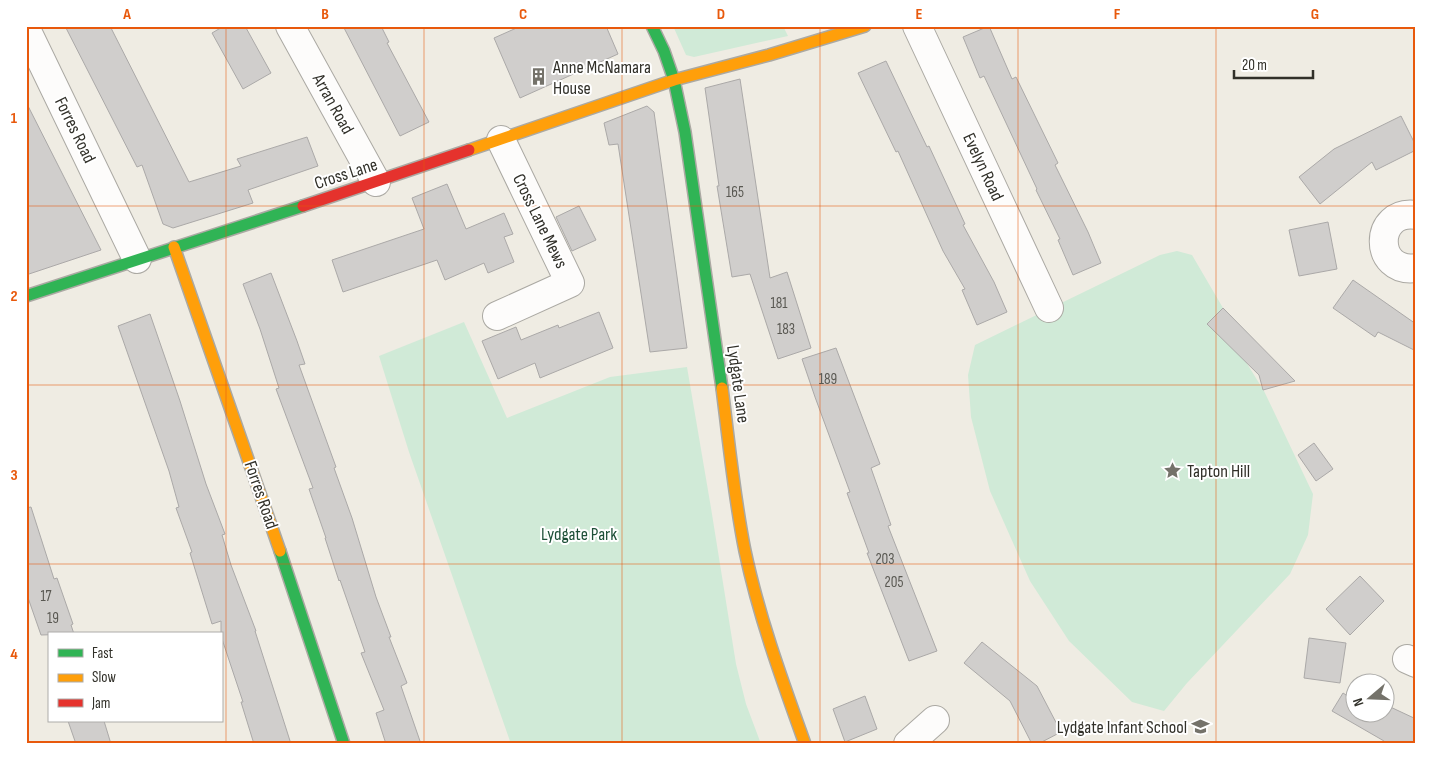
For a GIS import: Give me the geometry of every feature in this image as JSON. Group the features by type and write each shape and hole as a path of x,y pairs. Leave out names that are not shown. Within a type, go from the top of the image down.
{"street":[{"name":"Arran Road","path":"290,26 376,182"},
{"name":"Lydgate Lane","path":"652,26 664,51 674,80 690,168 737,508 745,551 775,661 805,744"},
{"name":"Cross Lane","path":"26,296 376,182 674,80 769,55 866,26"},
{"name":"Evelyn Road","path":"917,26 1049,308"},
{"name":"Forres Road","path":"26,29 137,259"},
{"name":"Cross Lane Mews","path":"497,316 570,283 500,140"},
{"path":"1416,215 1407,214 1390,222 1384,234 1383,243 1388,258 1395,264 1405,268 1416,268"},
{"name":"Forres Road","path":"174,247 302,616 344,744"},
{"path":"908,744 935,720"}],"green space":[{"path":"673,26 783,26 788,36 694,57 686,55"},
{"path":"1177,251 1192,255 1223,308 1261,347 1246,362 1264,391 1313,494 1308,535 1290,574 1187,683 1164,711 1132,702 1069,641 1030,581 990,491 971,417 968,375 975,345 1160,255"},
{"name":"Lydgate Park","path":"464,322 507,418 610,377 687,367 736,664 746,704 761,744 511,744 409,452 379,356"}],"building":[{"path":"65,26 110,26 189,182 241,166 237,159 307,137 318,166 248,190 253,203 173,228 163,224 142,165 137,167"},
{"path":"224,26 245,26 271,73 243,89 212,33"},
{"path":"343,26 381,26 389,42 387,43 429,122 400,136"},
{"name":"Anne McNamara House","path":"521,26 606,26 618,54 520,98 494,38"},
{"path":"989,26 1012,79 1016,77 1058,163 1055,165 1101,263 1073,275 1058,240 1060,239 1037,189 984,76 980,78 963,37"},
{"path":"886,61 927,147 929,146 965,224 963,225 994,282 1007,312 977,325 962,290 965,289 943,251 898,151 896,152 858,73"},
{"path":"740,79 770,278 787,272 811,348 778,359 750,274 732,277 717,186 719,186 705,88"},
{"path":"26,102 101,250 26,275"},
{"path":"647,106 654,112 687,348 650,352 618,144 609,145 604,123"},
{"path":"1401,116 1416,146 1416,150 1376,170 1372,162 1320,204 1299,177 1334,149"},
{"path":"447,184 466,229 504,213 513,234 504,237 514,262 488,273 484,263 445,280 437,260 343,292 332,260 424,229 412,198"},
{"path":"579,206 596,240 572,251 556,217"},
{"path":"1328,222 1337,269 1299,276 1289,230"},
{"path":"271,273 305,364 299,365 336,467 334,468 391,637 389,637 407,683 401,686 421,744 386,744 376,713 384,710 361,653 365,652 339,581 309,489 313,488 276,389 279,388 243,284"},
{"path":"1353,280 1416,324 1416,351 1378,332 1375,337 1333,308"},
{"path":"1223,308 1295,381 1263,390 1259,375 1207,324"},
{"path":"599,312 613,348 540,378 535,363 498,379 482,341 516,327 521,340 558,325 559,328"},
{"path":"150,314 206,484 225,534 222,535 231,565 256,631 291,744 254,744 241,702 243,702 222,639 221,621 212,624 190,553 192,552 176,508 179,507 169,471 118,326"},
{"path":"836,348 880,464 871,468 891,525 888,526 937,651 909,661 867,553 869,553 847,493 850,492 802,359"},
{"path":"1314,443 1333,469 1316,481 1298,455"},
{"path":"31,507 54,579 57,578 73,624 71,625 73,632 48,632 48,635 41,635 26,592 26,508"},
{"path":"1360,576 1384,601 1350,635 1326,609"},
{"path":"1309,638 1346,643 1340,683 1304,678"},
{"path":"982,642 1037,686 1061,732 1038,744 1032,744 1010,701 964,663"},
{"path":"1343,693 1344,694 1344,718 1332,711"},
{"path":"865,696 877,729 845,742 833,709"},
{"path":"1394,709 1416,719 1416,744 1384,744 1384,741 1351,722 1394,722"},
{"path":"68,722 104,722 111,744 76,744"}],"traffic: fast":[{"path":"652,26 664,51 674,80 685,132 722,388"},
{"path":"26,296 303,206"},
{"path":"280,551 344,744"}],"traffic: slow":[{"path":"469,150 674,80 769,55 865,26"},
{"path":"174,247 280,551"},
{"path":"722,388 732,470 745,551 757,600 805,744"}],"traffic: jam":[{"path":"303,206 469,150"}],"place":[{"name":"Anne McNamara House","path":"539,77"},
{"name":"Tapton Hill","path":"1173,471"},
{"name":"Lydgate Infant School","path":"1201,727"}]}
